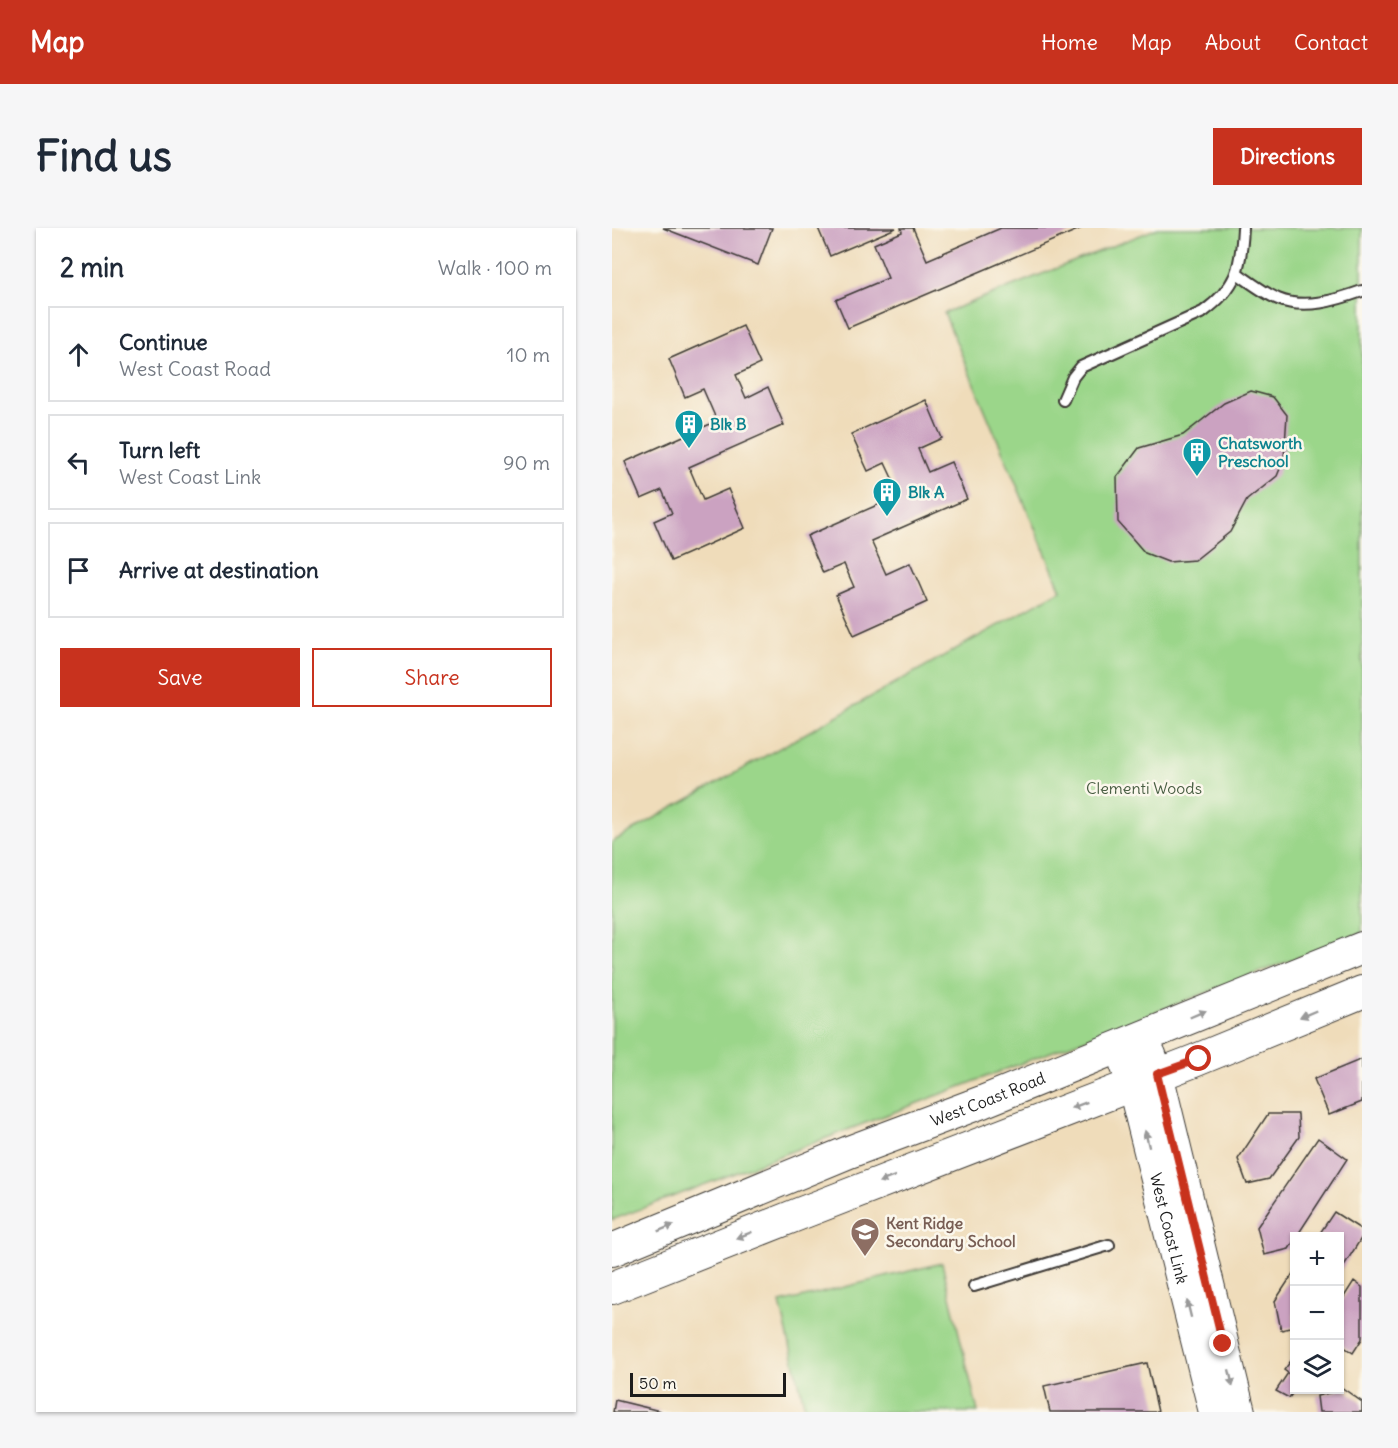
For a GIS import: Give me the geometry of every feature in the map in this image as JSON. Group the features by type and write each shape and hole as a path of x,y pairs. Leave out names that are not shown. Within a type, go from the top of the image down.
{"main road":[{"name":"West Coast Road","path":"612,1250 849,1152 982,1102 1362,948"},
{"path":"612,1288 1145,1078 1194,1061 1362,992"},
{"name":"West Coast Link","path":"1132,1042 1145,1078 1239,1412"},
{"name":"West Coast Link","path":"1145,1078 1215,1412"}],"lane":[{"path":"1063,400 1073,377 1081,367 1203,312 1219,300 1231,286 1237,273 1242,256 1243,228"},
{"path":"1237,273 1278,299 1295,303 1316,303 1340,299 1362,291"},
{"path":"974,1286 1109,1245"}],"green space":[{"name":"Clementi Woods","path":"1158,228 1362,228 1362,933 612,1220 612,842 1061,590 944,313"},
{"path":"942,1263 978,1412 806,1412 780,1303"}],"building":[{"path":"663,228 772,228 758,265"},
{"path":"818,228 896,228 830,256"},
{"path":"901,228 913,228 927,260 1001,228 1082,228 848,328 836,300 888,278 874,244 902,232"},
{"name":"Blk B","path":"743,326 760,364 736,375 746,398 768,387 784,425 689,467 703,500 728,489 745,528 671,561 654,521 672,513 662,490 641,499 625,462 717,421 703,389 685,397 669,359"},
{"name":"Chatsworth Preschool","path":"1251,391 1273,397 1287,415 1284,459 1277,476 1247,500 1230,532 1195,560 1168,562 1145,553 1118,522 1117,477 1139,448 1183,435 1224,403"},
{"name":"Blk A","path":"926,400 942,438 918,449 928,472 951,462 967,499 871,541 886,574 910,563 927,602 854,635 836,595 854,587 844,564 823,573 807,536 900,495 885,463 868,471 851,434"},
{"path":"1362,1059 1362,1102 1329,1115 1314,1079"},
{"path":"1268,1114 1298,1114 1299,1137 1269,1179 1247,1184 1238,1159"},
{"path":"1318,1138 1347,1159 1300,1232 1290,1232 1289,1249 1264,1255 1257,1227"},
{"path":"1334,1212 1362,1230 1362,1237 1344,1266 1344,1232 1321,1232"},
{"path":"1290,1278 1290,1328 1281,1330 1275,1301"},
{"path":"1354,1281 1362,1287 1362,1339 1353,1353 1344,1347 1344,1297"},
{"path":"1290,1362 1290,1394 1292,1394 1289,1398 1276,1391 1288,1373 1284,1370"},
{"path":"1147,1363 1158,1412 1050,1412 1044,1386"},
{"path":"1344,1389 1362,1402 1362,1412 1319,1412 1317,1396 1344,1394"},
{"path":"615,1400 660,1411 613,1412"}],"place":[{"name":"Blk B","path":"689,450"},
{"name":"Chatsworth Preschool","path":"1197,478"},
{"name":"Blk A","path":"887,518"},
{"name":"Kent Ridge Secondary School","path":"865,1258"}],"route":[{"path":"1199,1059 1157,1074 1223,1344"}]}
